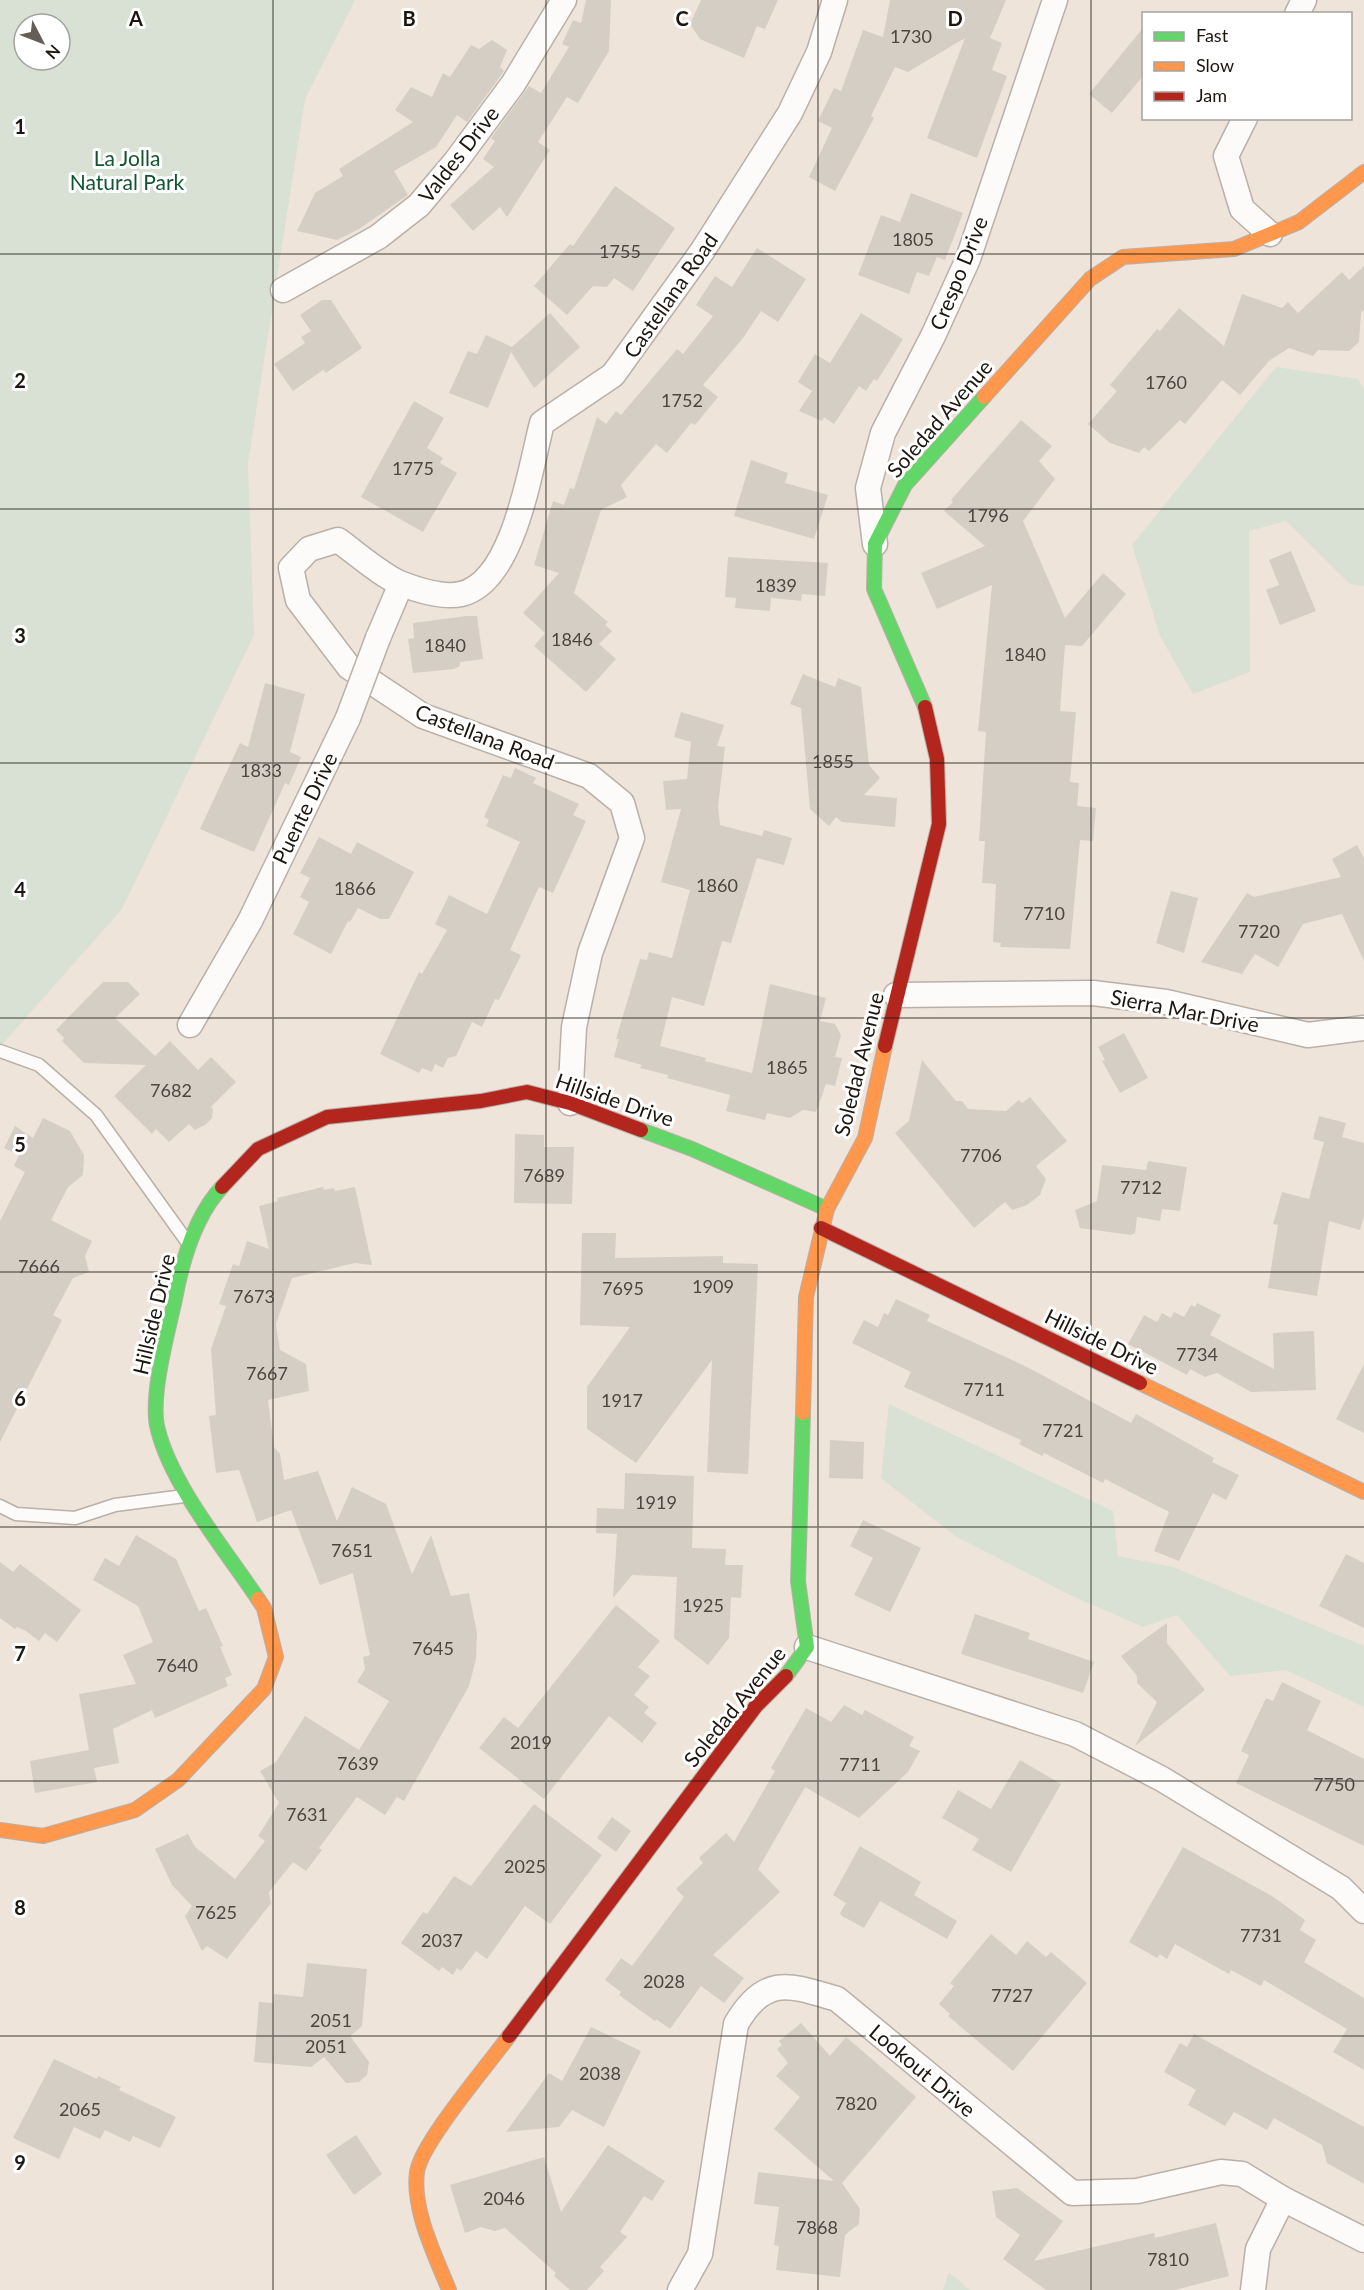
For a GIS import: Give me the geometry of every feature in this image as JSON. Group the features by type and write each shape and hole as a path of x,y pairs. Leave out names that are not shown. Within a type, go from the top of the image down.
{"street":[{"name":"Valdes Drive","path":"283,290 378,237 419,205 456,161 513,84 564,0"},
{"name":"Castellana Road","path":"570,1103 574,1027 590,953 632,838 622,803 589,776 423,716 349,667 298,600 291,567 309,549 338,540 401,584 433,592 461,594 487,580 501,561 510,541 542,423 613,375 703,250 790,113 819,52 835,0"},
{"name":"Crespo Drive","path":"875,544 868,488 883,433 933,336 968,259 1055,0"},
{"path":"1244,120 1226,156 1242,209 1270,234"},
{"name":"Soledad Avenue","path":"449,2290 421,2218 417,2172 425,2149 756,1706 788,1674 807,1647 798,1581 806,1297 827,1209 865,1138 896,995 939,824 937,759 925,706 874,589 875,544 905,485 1090,279 1123,257 1234,249 1299,222 1364,172"},
{"name":"Puente Drive","path":"190,1025 250,921 348,718 401,584"},
{"name":"Sierra Mar Drive","path":"896,995 1093,993 1166,1002 1308,1035 1364,1028"},
{"name":"Hillside Drive","path":"0,1830 43,1836 135,1810 178,1780 208,1751 264,1689 276,1657 264,1608 177,1478 157,1429 158,1379 180,1273 207,1203 258,1149 327,1117 481,1101 527,1092 570,1103 692,1149 827,1209"},
{"name":"Hillside Drive","path":"821,1228 1364,1492"},
{"path":"807,1647 1075,1734 1182,1791 1341,1888 1364,1911"},
{"name":"Lookout Drive","path":"680,2290 700,2254 736,2024 749,2001 773,1989 795,1987 837,1999 1072,2193 1137,2191 1221,2172 1242,2174 1283,2199 1364,2240"},
{"path":"1253,2290 1258,2249 1283,2199"}],"lane":[{"path":"0,1051 39,1065 96,1115 190,1247"},
{"path":"0,1506 16,1514 75,1518 115,1505 189,1495"}],"green space":[{"name":"La Jolla Natural Park","path":"0,0 355,0 305,99 248,463 254,635 122,909 0,1047"},
{"path":"1276,367 1358,379 1364,389 1364,586 1350,584 1286,521 1249,531 1250,672 1193,694 1160,636 1132,545"},
{"path":"889,1404 1113,1511 1118,1556 1173,1567 1364,1646 1364,1707 1286,1670 1230,1676 1177,1615 1143,1627 1068,1594 955,1536 881,1478"},
{"path":"949,2272 970,2290 943,2290"}],"building":[{"path":"586,0 611,0 609,51 578,103 567,97 538,142 550,150 507,217 500,207 473,231 450,205 494,167 483,159 495,141 491,138 529,86 541,93 569,47 562,44 573,20 581,23"},
{"path":"701,0 778,0 765,29 757,26 744,58 700,39 690,24"},
{"path":"890,0 1006,0 990,38 1002,43 992,70 1007,76 977,158 927,138 965,38 908,72 895,67 871,116 874,118 835,191 809,177 832,128 818,121 834,88 841,91 863,30 883,37"},
{"path":"1142,29 1142,77 1112,113 1089,94"},
{"path":"492,40 507,50 500,67 504,71 467,122 457,115 436,147 394,171 408,195 359,229 337,240 297,231 315,193 343,176 339,169 413,122 395,110 411,87 432,97 443,73 450,77 471,45 479,49"},
{"path":"615,186 675,228 633,291 614,278 607,287 593,286 567,315 534,286 570,244 573,246"},
{"path":"911,193 963,213 945,260 937,257 929,276 917,272 909,294 858,275 881,215 900,222"},
{"path":"757,248 806,279 778,322 761,311 743,338 703,385 718,397 695,425 691,423 667,453 656,444 621,485 627,497 601,510 574,593 608,622 605,625 612,631 599,644 616,659 586,692 534,646 545,633 523,613 559,573 534,565 553,501 564,505 570,488 574,489 597,417 606,424 616,411 621,415 677,349 683,354 713,316 696,305 715,276 732,287"},
{"path":"1364,266 1364,310 1361,312 1359,342 1349,351 1318,350 1313,356 1289,348 1269,361 1240,395 1222,380 1185,424 1180,420 1149,451 1144,447 1139,453 1110,443 1088,424 1117,391 1110,385 1157,329 1160,331 1179,308 1224,346 1242,294 1282,308 1288,302 1298,313 1342,272 1349,280"},
{"path":"322,300 331,300 362,348 326,373 323,370 293,391 274,364 305,343 301,337 311,331 300,315"},
{"path":"550,313 580,347 534,388 511,352 488,408 449,393 468,351 477,354 486,335 512,347"},
{"path":"861,313 903,339 877,381 874,379 866,391 859,386 834,424 824,417 822,421 799,411 812,391 798,382 815,354 830,363"},
{"path":"414,401 444,418 427,448 443,458 440,463 457,473 423,532 361,497"},
{"path":"1021,420 1052,446 1039,461 1055,479 1023,521 1065,618 1103,573 1126,594 1082,646 1065,645 1060,711 1076,712 1070,782 1079,783 1077,806 1096,808 1093,841 1080,840 1070,949 1000,947 1001,943 993,942 996,884 982,883 985,841 979,841 986,732 978,731 992,585 937,609 921,573 985,546 944,511"},
{"path":"751,460 788,473 785,483 828,495 814,539 734,516"},
{"path":"1291,551 1316,611 1280,625 1266,590 1279,585 1269,560"},
{"path":"728,557 828,563 825,596 802,594 801,601 771,598 770,611 735,608 736,598 725,597"},
{"path":"477,616 483,659 460,662 460,666 454,669 413,673 408,639 414,638 413,623"},
{"path":"803,674 835,687 838,678 861,687 869,765 880,778 864,795 897,798 895,827 842,822 836,817 829,826 810,809 801,708 790,704"},
{"path":"265,683 305,694 290,752 301,757 289,785 285,783 254,852 200,829 240,743 248,747"},
{"path":"681,712 724,725 717,746 725,747 718,806 720,825 762,836 764,830 792,838 784,865 757,858 731,943 722,941 704,1006 672,997 660,1046 752,1073 770,984 826,998 820,1021 835,1024 841,1035 835,1057 842,1058 835,1086 826,1084 816,1112 803,1110 790,1118 767,1113 765,1120 726,1111 730,1095 667,1078 668,1075 640,1068 642,1065 614,1057 619,1039 616,1039 640,959 647,960 649,952 672,958 690,890 661,882 681,809 666,810 663,781 687,779 691,742 674,737"},
{"path":"515,768 536,778 533,783 579,804 573,815 586,821 553,893 539,887 510,950 521,955 499,1000 495,999 482,1027 472,1022 456,1056 448,1058 443,1068 435,1064 432,1072 422,1068 419,1073 380,1054 419,972 422,974 447,930 435,924 449,895 487,914 520,842 486,826 489,820 484,817 503,775 511,778"},
{"path":"319,837 351,854 357,842 414,872 389,919 380,919 358,908 350,922 348,921 331,954 293,934 309,902 300,897 310,878 300,873"},
{"path":"1357,845 1364,858 1364,961 1342,914 1303,924 1278,967 1255,954 1242,974 1201,962 1247,893 1254,897 1341,877 1332,859"},
{"path":"1171,891 1198,898 1184,953 1156,943"},
{"path":"103,982 128,982 140,994 115,1018 155,1056 170,1041 198,1070 211,1057 236,1082 211,1107 213,1109 212,1118 205,1125 195,1130 189,1124 169,1142 156,1129 152,1134 114,1096 146,1065 84,1063 62,1041 64,1038 56,1030"},
{"path":"1124,1033 1148,1078 1120,1093 1102,1061 1105,1060 1098,1047"},
{"path":"922,1060 956,1101 962,1101 968,1109 1006,1111 1019,1100 1022,1103 1030,1097 1067,1141 1036,1166 1046,1179 1040,1195 1027,1205 1012,1210 1005,1202 974,1228 895,1133 909,1121"},
{"path":"1319,1116 1346,1123 1342,1137 1364,1143 1364,1216 1360,1230 1329,1221 1317,1296 1268,1288 1278,1225 1273,1224 1282,1192 1309,1199 1324,1142 1313,1139"},
{"path":"43,1118 70,1131 84,1155 83,1175 68,1187 51,1220 92,1241 85,1256 89,1272 73,1278 53,1315 62,1320 0,1442 0,1221 25,1172 14,1166 19,1155 4,1148 15,1126 33,1138"},
{"path":"515,1134 544,1135 544,1147 574,1147 572,1204 514,1203"},
{"path":"1148,1161 1187,1167 1180,1211 1162,1209 1160,1221 1137,1217 1135,1233 1131,1235 1080,1228 1075,1210 1097,1201 1102,1165 1146,1170"},
{"path":"323,1187 324,1190 334,1188 335,1191 355,1187 372,1265 355,1263 292,1278 276,1324 280,1350 306,1364 309,1391 268,1400 274,1447 280,1454 284,1480 318,1471 337,1521 352,1487 386,1504 412,1574 431,1535 451,1596 469,1593 477,1633 476,1659 469,1686 404,1801 397,1797 385,1815 357,1797 319,1848 322,1850 306,1871 293,1862 269,1892 271,1903 227,1959 207,1946 202,1951 185,1916 192,1906 172,1885 155,1849 188,1834 195,1847 235,1879 265,1841 258,1836 279,1803 260,1771 276,1762 305,1716 359,1750 389,1701 357,1682 365,1669 363,1657 370,1655 353,1573 320,1585 291,1510 257,1522 239,1470 216,1473 209,1416 216,1415 211,1349 226,1306 219,1304 233,1264 239,1266 247,1241 269,1249 259,1206 278,1201 277,1198"},
{"path":"582,1233 616,1233 615,1258 723,1256 723,1263 758,1264 748,1474 707,1472 712,1360 636,1463 587,1429 587,1387 630,1327 580,1325"},
{"path":"896,1299 930,1315 927,1321 1027,1367 1131,1423 1136,1414 1214,1458 1212,1462 1239,1475 1226,1500 1213,1493 1179,1561 1154,1551 1169,1512 1105,1479 1103,1483 1044,1453 1042,1456 1019,1444 1021,1440 904,1387 911,1372 852,1343 864,1320 878,1327 884,1313 888,1315"},
{"path":"1197,1303 1221,1315 1210,1335 1274,1369 1273,1333 1314,1331 1316,1390 1251,1392 1217,1373 1205,1377 1190,1369 1187,1375 1128,1344 1144,1315 1157,1322 1162,1313 1171,1318 1174,1312 1184,1317 1191,1305 1195,1307"},
{"path":"1364,1364 1364,1433 1336,1419"},
{"path":"830,1440 864,1442 863,1479 829,1478"},
{"path":"625,1473 694,1476 692,1548 726,1549 725,1565 743,1565 741,1598 731,1597 729,1638 708,1665 674,1638 677,1577 632,1575 613,1598 617,1534 596,1533 597,1508 624,1509"},
{"path":"863,1520 921,1548 890,1612 854,1595 873,1558 850,1546"},
{"path":"136,1535 176,1559 199,1611 206,1608 223,1646 220,1647 232,1675 225,1678 228,1686 155,1718 152,1710 113,1729 119,1763 94,1768 97,1782 35,1793 30,1761 89,1750 79,1694 136,1684 123,1655 153,1642 138,1606 93,1580 105,1558 119,1566"},
{"path":"1346,1554 1364,1563 1364,1628 1319,1606"},
{"path":"0,1562 13,1572 20,1564 81,1610 57,1642 45,1633 39,1641 26,1631 17,1627 15,1629 0,1618"},
{"path":"616,1605 660,1641 638,1667 650,1676 634,1695 649,1707 644,1713 657,1723 642,1743 609,1716 544,1799 479,1748 504,1717 518,1728"},
{"path":"975,1614 1030,1633 1028,1639 1094,1662 1083,1693 961,1654"},
{"path":"1167,1623 1167,1643 1205,1690 1135,1746 1157,1702 1137,1683 1137,1676 1121,1656"},
{"path":"1282,1682 1321,1701 1307,1730 1364,1759 1364,1846 1236,1783 1249,1755 1241,1751 1266,1698 1273,1701"},
{"path":"844,1705 862,1715 865,1710 914,1737 909,1746 920,1751 908,1772 859,1818 805,1787 758,1869 780,1892 713,1955 744,1978 724,2003 701,1986 670,2029 656,2019 655,2021 619,1995 621,1992 605,1980 621,1958 632,1966 684,1897 676,1889 703,1863 699,1858 726,1833 734,1842 775,1771 771,1768 806,1708 831,1722"},
{"path":"1020,1760 1061,1784 1011,1872 972,1850 979,1839 942,1818 958,1790 991,1809"},
{"path":"534,1804 602,1855 550,1924 525,1906 487,1959 476,1951 461,1971 457,1968 453,1975 442,1967 439,1971 401,1943 423,1912 427,1914 454,1876 471,1886"},
{"path":"612,1817 631,1831 616,1852 597,1838"},
{"path":"860,1846 921,1882 914,1895 957,1921 947,1939 880,1901 864,1928 842,1916 840,1913 846,1903 833,1895"},
{"path":"1183,1847 1272,1896 1305,1920 1300,1930 1316,1940 1304,1962 1364,1998 1364,2070 1333,2052 1347,2029 1264,1980 1261,1986 1231,1970 1229,1974 1175,1944 1167,1959 1160,1954 1157,1958 1129,1942"},
{"path":"991,1934 1016,1955 1027,1941 1046,1957 1051,1952 1087,1983 1013,2071 948,2016 950,2014 939,2004 954,1986 950,1983"},
{"path":"307,1963 367,1969 362,2026 350,2036 369,2062 367,2075 359,2082 346,2083 324,2057 311,2067 254,2062 259,2002 273,2003 274,1994 303,1997"},
{"path":"801,2023 830,2056 846,2037 916,2097 842,2183 860,2209 859,2224 845,2235 840,2277 776,2270 779,2246 774,2245 779,2207 754,2204 758,2172 834,2181 774,2129 800,2097 776,2076 788,2063 777,2049 782,2045 779,2041"},
{"path":"591,2027 641,2051 604,2127 572,2110 559,2127 506,2132 549,2073 562,2081"},
{"path":"1194,2034 1364,2127 1364,2184 1327,2163 1322,2145 1274,2118 1267,2130 1234,2112 1225,2126 1188,2105 1196,2090 1164,2072 1180,2043 1187,2047"},
{"path":"54,2059 97,2079 98,2076 121,2087 119,2090 176,2117 160,2148 133,2136 130,2142 105,2130 100,2139 74,2127 59,2159 13,2138"},
{"path":"356,2135 382,2174 354,2195 326,2155"},
{"path":"608,2145 665,2181 652,2201 644,2196 620,2232 627,2237 600,2267 604,2271 587,2290 570,2290 554,2276 556,2273 505,2228 495,2231 481,2227 465,2233 450,2185 544,2157 561,2212"},
{"path":"1017,2188 1063,2221 1034,2261 1154,2233 1155,2238 1216,2223 1229,2276 1175,2290 1046,2290 1003,2259 1020,2235 996,2217 992,2191"}],"traffic: fast":[{"path":"925,707 874,589 875,544 905,485 984,397"},
{"path":"641,1130 692,1149 827,1209"},
{"path":"222,1187 204,1211 197,1225 182,1270 161,1365 156,1417 165,1451 187,1495 258,1599"},
{"path":"786,1676 807,1647 798,1581 803,1413"}],"traffic: slow":[{"path":"984,397 1090,279 1123,257 1234,249 1299,222 1364,172"},
{"path":"803,1413 806,1297 827,1209 865,1138 885,1046"},
{"path":"1140,1383 1364,1492"},
{"path":"0,1830 43,1836 135,1810 178,1780 264,1689 276,1657 264,1608 258,1599"},
{"path":"449,2290 421,2217 416,2187 417,2172 430,2142 509,2036"}],"traffic: jam":[{"path":"885,1046 939,824 937,759 925,707"},
{"path":"222,1187 258,1149 327,1117 481,1101 527,1092 570,1103 641,1130"},
{"path":"821,1228 1140,1383"},
{"path":"509,2036 756,1706 786,1676"}]}
